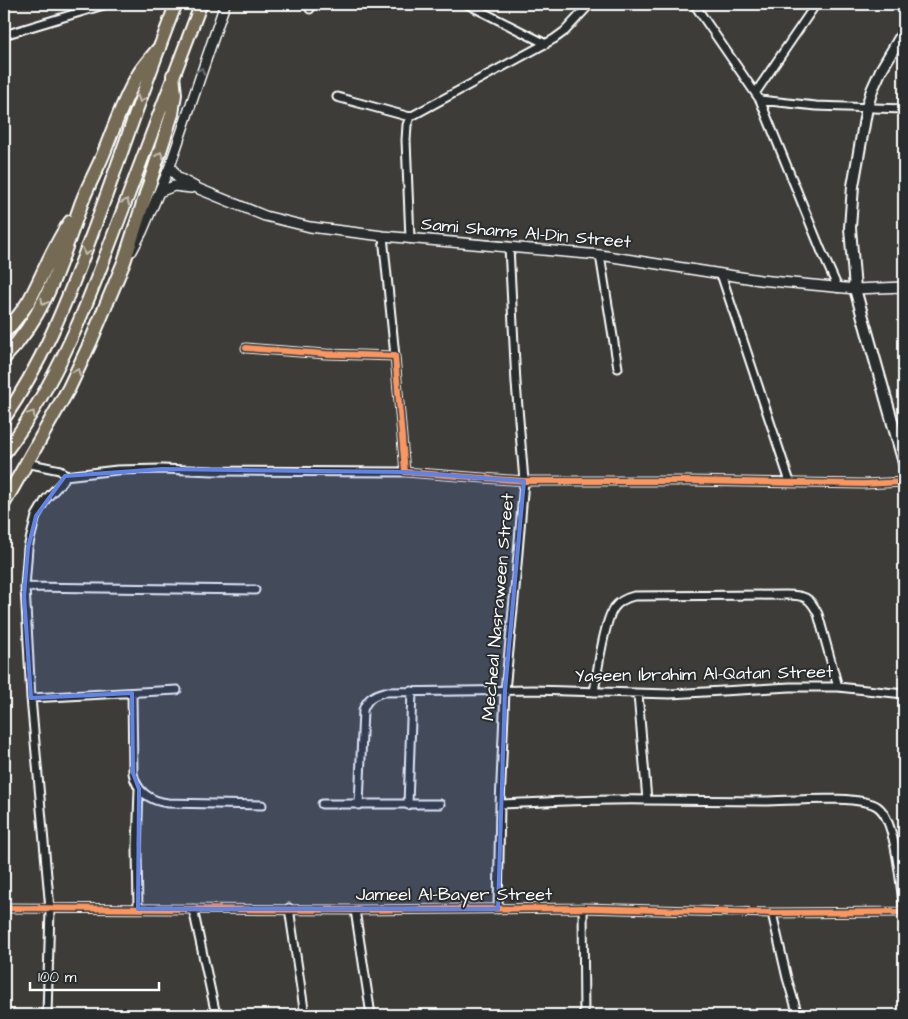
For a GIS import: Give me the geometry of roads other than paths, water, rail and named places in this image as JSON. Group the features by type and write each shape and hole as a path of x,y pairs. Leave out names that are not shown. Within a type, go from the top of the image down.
{"highway":[{"path":"4,358 24,335 47,296 80,208 127,95 139,72 159,48"},
{"path":"4,502 69,388 124,262 172,114 175,94 173,75"},
{"path":"4,333 29,300 57,241 80,208"}],"main road":[{"path":"4,419 36,367 63,310 108,193 176,4"},
{"path":"4,454 39,403 62,360 106,256 201,4"},
{"path":"904,31 881,70 867,107 852,186 850,228 855,289 904,463"}],"street":[{"path":"4,35 107,4"},
{"path":"124,262 138,241 160,192 225,4"},
{"path":"467,4 546,44"},
{"path":"410,239 406,140 407,125 410,117 546,44 565,31 590,4"},
{"path":"694,4 756,92 838,288"},
{"path":"756,92 816,4"},
{"path":"337,97 410,117"},
{"path":"760,100 816,106 904,109"},
{"name":"Sami Shams Al-Din Street","path":"170,166 177,176 199,189 248,210 326,230 600,255 760,280 838,288 904,287"},
{"name":"Sami Shams Al-Din Street","path":"160,192 177,186 199,189"},
{"path":"383,236 396,356 405,472"},
{"name":"Mecheal Nasraween Street","path":"498,910 504,691 524,480 516,383 510,247"},
{"path":"600,255 618,368"},
{"path":"721,274 790,482"},
{"path":"246,348 326,354 396,356"},
{"path":"25,463 60,470 65,476"},
{"path":"65,476 117,470 162,469 405,472 524,480 864,484 904,482"},
{"path":"47,1015 50,909 31,698 24,587 33,524 39,510 64,480 65,476"},
{"path":"24,587 255,590"},
{"path":"594,692 603,643 611,613 618,604 634,596 786,594 805,598 813,603 818,614 838,687"},
{"name":"Yaseen Ibrahim Al-Qatan Street","path":"359,805 362,717 366,703 374,695 384,692 533,690 670,694 790,687 838,687 904,694"},
{"path":"31,698 177,690"},
{"path":"408,805 412,691"},
{"path":"132,693 133,773 139,789 147,796 162,802 262,805"},
{"path":"638,694 647,800"},
{"path":"138,909 137,848 139,789"},
{"path":"500,804 563,801 766,801 827,799 856,800 871,804 878,807 882,812 892,835 904,912"},
{"path":"322,804 440,804"},
{"name":"Jameel Al-Bayer Street","path":"4,908 289,908 355,910 583,908 772,913 904,912"},
{"path":"289,908 304,1009"},
{"path":"583,908 584,1015"},
{"path":"193,909 216,1015"},
{"path":"355,910 372,1015"},
{"path":"772,913 787,978 798,1015"}]}
